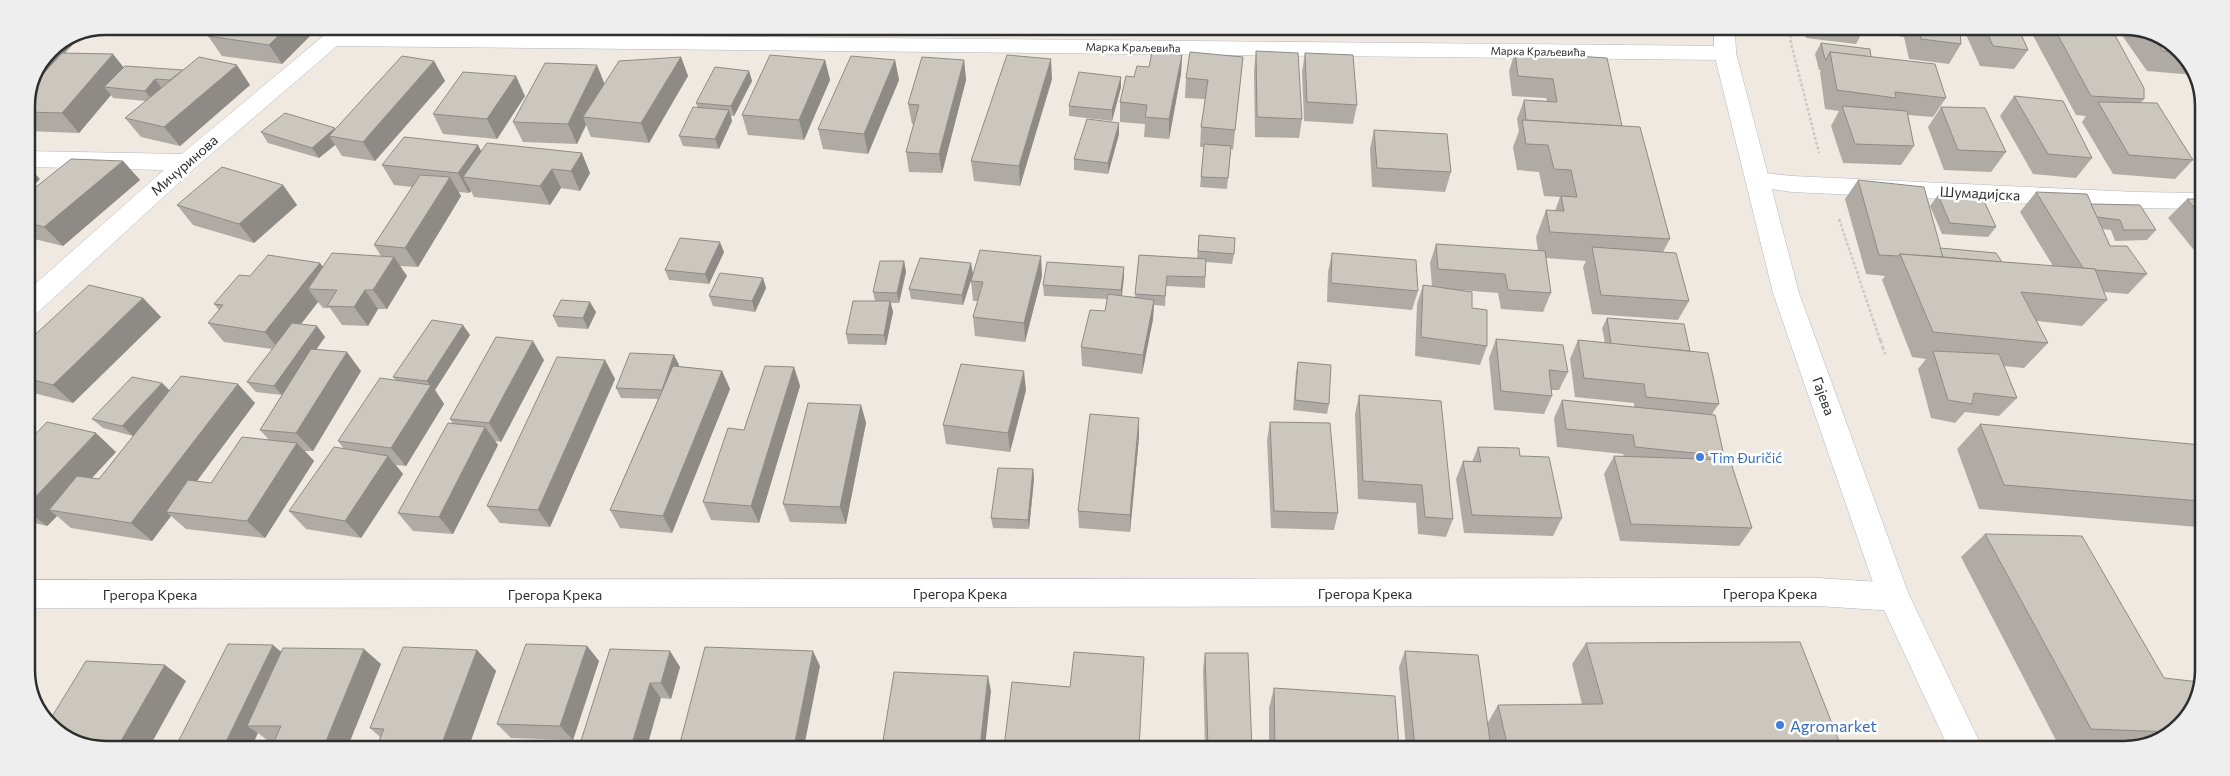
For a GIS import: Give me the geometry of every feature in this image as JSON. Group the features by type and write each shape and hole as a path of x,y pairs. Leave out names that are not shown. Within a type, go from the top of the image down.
{"street":[{"name":"Мичуринова","path":"35,300 186,162 337,35"},
{"name":"Марка Краљевића","path":"686,35 1725,41"},
{"name":"Гајева","path":"1725,41 1757,180 1786,293 1894,597 1962,741"},
{"path":"35,159 186,162"},
{"name":"Шумадијска","path":"1757,180 1792,184 2195,201"},
{"name":"Грегора Крека","path":"35,594 1818,592 1894,597"}],"building":[{"path":"209,35 279,35 269,45"},
{"path":"1920,35 1960,35 1961,44 1921,39"},
{"path":"1988,35 2021,35 2028,50 1993,46"},
{"path":"2058,35 2115,35 2144,88 2144,99 2091,96"},
{"path":"1821,43 1870,49 1871,57 1830,52 1826,60"},
{"path":"2157,43 2169,52 2163,51"},
{"path":"1256,51 1298,53 1302,119 1257,117"},
{"path":"1152,52 1182,55 1169,119 1145,117 1147,105 1120,102 1126,76 1134,77 1137,66 1149,67"},
{"path":"1190,52 1243,57 1235,130 1201,127 1208,80 1186,78"},
{"path":"1515,52 1607,58 1622,126 1526,120 1524,100 1557,102 1553,79 1518,76"},
{"path":"1830,52 1935,64 1946,98 1895,92 1896,98 1837,90"},
{"path":"62,53 113,54 62,113 35,112 36,92 42,75"},
{"path":"1305,53 1353,55 1357,105 1307,102"},
{"path":"770,55 825,60 799,120 742,115"},
{"path":"1007,55 1051,59 1019,166 971,161"},
{"path":"402,56 434,61 363,142 329,136"},
{"path":"851,56 895,60 864,134 818,129"},
{"path":"199,57 237,65 164,127 125,118"},
{"path":"681,57 641,123 583,117 619,61"},
{"path":"922,57 964,60 939,154 906,152 919,105 908,104"},
{"path":"545,63 597,65 568,124 513,122"},
{"path":"125,66 183,70 170,80 155,79 145,91 104,87"},
{"path":"715,67 749,71 731,106 696,103"},
{"path":"463,72 516,76 487,119 433,114"},
{"path":"1079,72 1121,77 1112,110 1069,106"},
{"path":"2014,96 2063,101 2092,158 2048,154"},
{"path":"2098,102 2157,103 2193,160 2129,155"},
{"path":"1842,106 1907,111 1914,146 1855,144"},
{"path":"693,107 729,110 715,139 679,136"},
{"path":"1941,107 1985,108 2006,152 1958,150"},
{"path":"285,113 335,128 312,148 261,132"},
{"path":"1087,119 1119,123 1108,163 1074,159"},
{"path":"1522,120 1640,127 1670,239 1550,232 1546,210 1564,211 1561,196 1577,197 1571,170 1554,169 1548,145 1526,144"},
{"path":"1374,130 1447,134 1451,172 1377,168"},
{"path":"404,137 478,145 458,173 382,165"},
{"path":"487,143 582,153 571,171 552,169 540,186 463,177"},
{"path":"1204,144 1231,146 1228,178 1201,177"},
{"path":"71,159 123,161 44,227 35,224 35,188"},
{"path":"222,167 283,185 239,224 177,205"},
{"path":"420,175 450,177 405,248 374,245"},
{"path":"1858,180 1924,187 1943,257 1900,254 1898,256 1879,255"},
{"path":"2036,192 2087,194 2110,246 2127,246 2147,274 2083,268"},
{"path":"1938,195 1983,199 1996,227 1950,223"},
{"path":"2187,199 2195,199 2195,208"},
{"path":"2091,204 2140,205 2156,230 2124,230 2120,220 2097,217"},
{"path":"1199,235 1235,238 1234,254 1198,251"},
{"path":"680,238 720,242 705,274 665,270"},
{"path":"1436,244 1545,251 1551,293 1508,290 1505,274 1438,269"},
{"path":"1592,247 1676,253 1689,301 1601,295"},
{"path":"1940,248 1996,253 2002,262 1943,257"},
{"path":"980,250 1041,256 1024,323 973,317 983,282 971,281"},
{"path":"332,253 394,257 373,290 365,290 354,307 327,306 337,290 308,289"},
{"path":"1332,253 1416,260 1418,291 1331,283"},
{"path":"1900,254 2095,269 2107,300 2021,292 2048,343 1933,332"},
{"path":"268,255 320,263 265,332 208,323 223,305 214,304 239,275 250,276"},
{"path":"1139,255 1206,259 1205,277 1167,276 1165,296 1135,294"},
{"path":"920,258 971,263 962,295 909,289"},
{"path":"880,261 904,261 897,293 873,292"},
{"path":"1047,262 1124,267 1121,290 1043,285"},
{"path":"720,273 763,278 752,301 709,296"},
{"path":"89,285 143,298 53,385 35,380 35,335"},
{"path":"1423,285 1472,292 1472,308 1487,310 1487,346 1421,337"},
{"path":"1108,294 1154,300 1143,355 1081,347 1090,310 1105,311"},
{"path":"561,300 590,302 583,318 553,316"},
{"path":"853,301 890,301 884,335 846,334"},
{"path":"1607,318 1684,324 1690,351 1611,344"},
{"path":"432,320 463,325 427,381 393,377"},
{"path":"292,323 317,326 274,386 247,382"},
{"path":"496,337 533,341 489,423 450,419"},
{"path":"1496,339 1563,345 1568,372 1549,370 1552,396 1501,391"},
{"path":"1578,340 1708,353 1719,404 1646,397 1644,384 1584,378"},
{"path":"311,349 347,352 296,433 260,430"},
{"path":"1933,351 1999,354 2017,398 1974,393 1972,404 1948,400"},
{"path":"630,353 674,355 662,390 616,388"},
{"path":"557,357 605,360 538,510 487,506"},
{"path":"1298,362 1331,365 1329,404 1295,400"},
{"path":"961,364 1024,371 1008,433 943,425"},
{"path":"673,366 722,371 663,516 610,510"},
{"path":"765,366 794,367 751,506 703,502 728,428 744,430"},
{"path":"181,376 238,384 131,523 49,510 77,476 99,479"},
{"path":"132,377 162,383 122,426 92,419"},
{"path":"380,378 431,385 391,448 338,441"},
{"path":"1359,395 1441,401 1453,519 1425,517 1422,485 1363,481"},
{"path":"1562,400 1715,415 1724,456 1635,447 1633,435 1566,429"},
{"path":"808,403 861,405 840,507 783,504"},
{"path":"1090,414 1139,418 1130,515 1078,511"},
{"path":"47,422 96,433 35,497 35,435"},
{"path":"1270,422 1330,423 1338,513 1274,511"},
{"path":"448,423 485,427 439,517 398,513"},
{"path":"1980,424 2195,444 2195,501 2004,485"},
{"path":"242,437 297,443 247,521 166,512 188,480 211,483"},
{"path":"334,447 388,456 345,521 289,511"},
{"path":"1478,447 1519,448 1520,456 1549,457 1562,518 1472,515 1463,461 1481,462"},
{"path":"1614,456 1730,460 1752,528 1631,524"},
{"path":"998,468 1033,469 1028,520 991,518"},
{"path":"1985,534 2082,536 2164,678 2194,681 2188,702 2183,710 2161,732 2091,729"},
{"path":"1800,642 1839,741 1506,741 1498,705 1603,704 1586,643"},
{"path":"228,644 273,645 226,741 179,741"},
{"path":"526,644 587,646 560,726 497,724"},
{"path":"403,647 477,650 443,741 379,741 384,729 370,728"},
{"path":"705,647 813,651 795,741 681,741"},
{"path":"283,648 364,649 326,741 274,741 281,726 247,726"},
{"path":"610,649 670,651 661,683 650,683 633,741 581,741"},
{"path":"1405,651 1478,655 1490,741 1414,741"},
{"path":"1074,652 1144,657 1139,741 1005,741 1012,682 1070,687"},
{"path":"1205,653 1248,653 1252,741 1208,741"},
{"path":"86,661 165,665 121,741 96,740 83,737 70,732 52,716"},
{"path":"894,672 988,676 981,741 883,741"},
{"path":"1274,688 1395,696 1398,741 1275,741"}],"place":[{"name":"Tim Đuričić","path":"1700,457"},
{"name":"Agromarket","path":"1780,725"}]}
